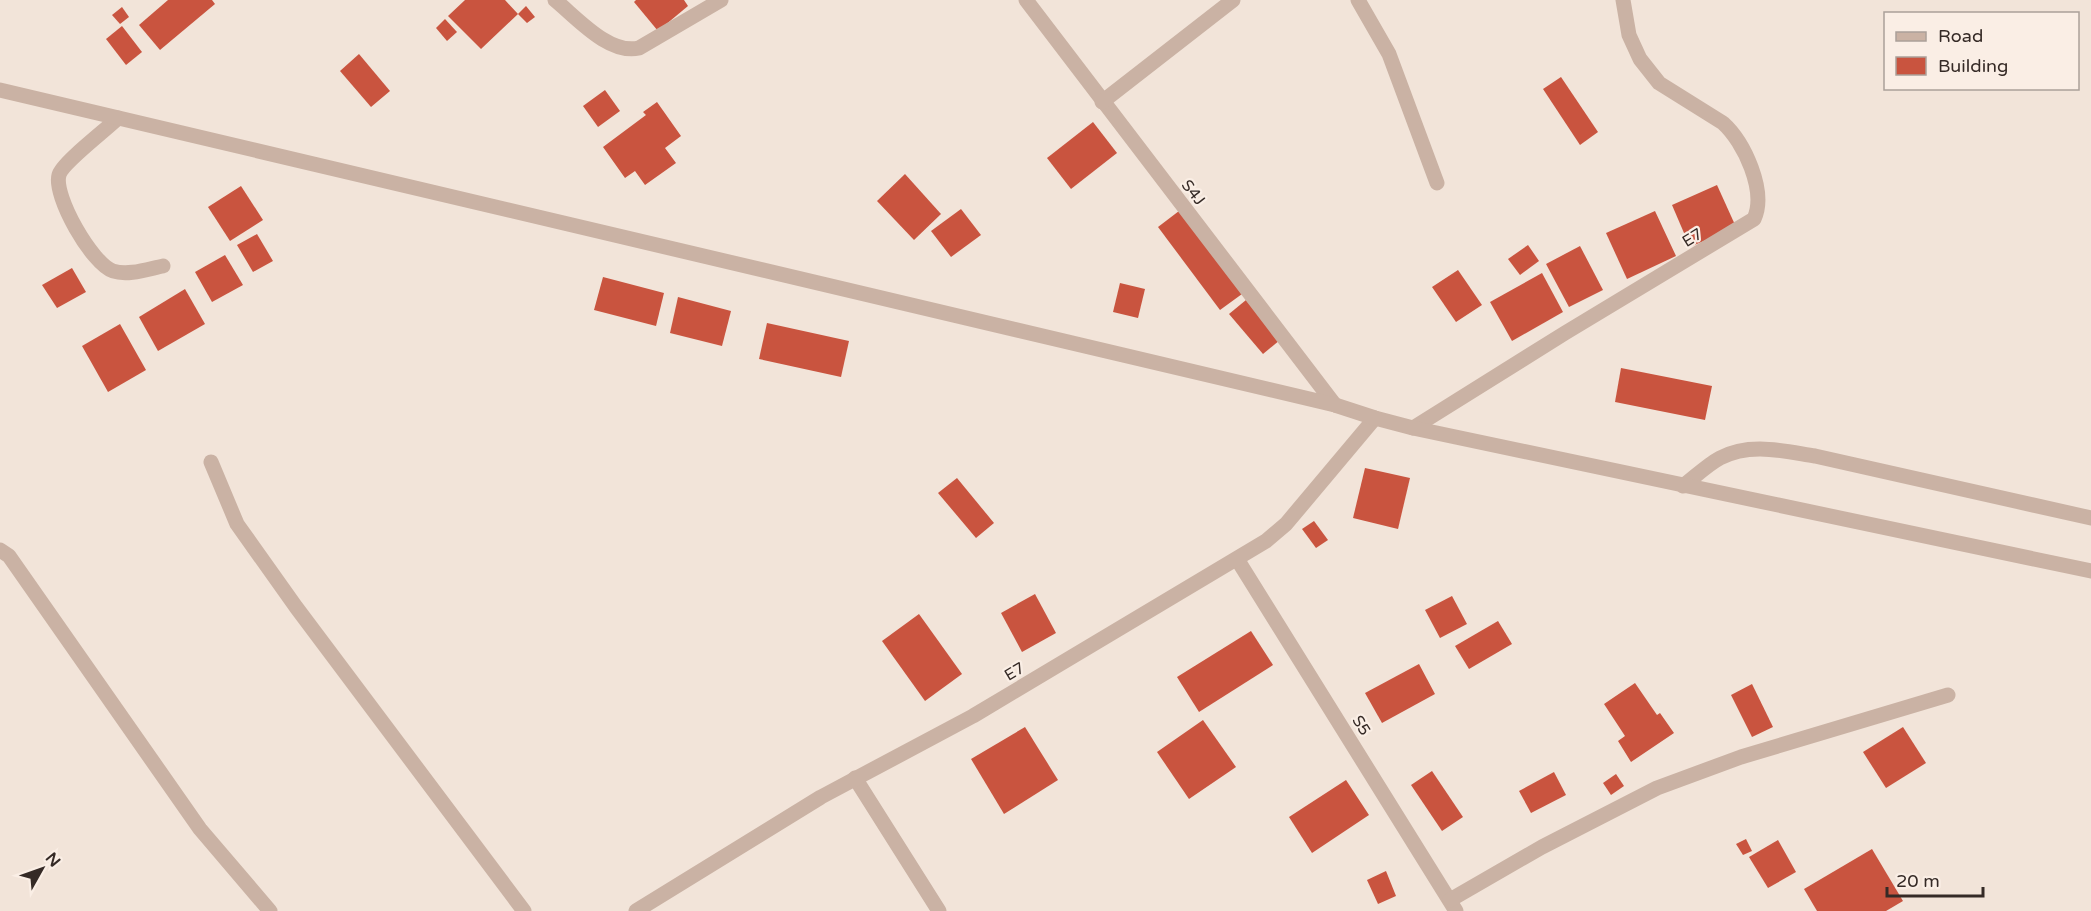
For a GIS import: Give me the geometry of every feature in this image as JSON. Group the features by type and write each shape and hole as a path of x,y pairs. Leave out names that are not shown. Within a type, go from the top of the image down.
{"street":[{"path":"555,0 606,42 629,50 639,48 721,0"},
{"name":"S4J","path":"1026,0 1335,405"},
{"path":"1102,102 1233,0"},
{"path":"1358,0 1389,54 1437,183"},
{"name":"E7","path":"1413,428 1745,225 1754,219 1759,209 1754,172 1730,129 1659,83 1640,59 1629,35 1623,0"},
{"path":"0,90 1335,405 1413,428 2091,572"},
{"path":"118,118 61,168 57,184 60,195 81,236 104,267 122,273 163,266"},
{"name":"E7","path":"636,911 821,797 973,716 1238,559 1286,524 1375,418"},
{"path":"1683,486 1719,458 1745,448 1769,449 1815,456 2091,518"},
{"path":"211,462 237,524 310,627 524,911"},
{"path":"0,550 9,556 200,829 270,911"},
{"name":"S5","path":"1238,559 1453,906"},
{"path":"1453,906 1542,847 1657,788 1741,757 1948,695"},
{"path":"855,778 939,911"}],"building":[{"path":"168,0 212,0 215,4 160,50 139,25"},
{"path":"465,0 505,0 518,14 481,49 448,16"},
{"path":"636,0 684,0 688,6 658,31 634,2"},
{"path":"526,6 535,17 527,23 518,14"},
{"path":"122,7 129,17 120,24 112,15"},
{"path":"445,19 457,32 447,41 436,28"},
{"path":"122,26 142,52 126,65 106,39"},
{"path":"359,54 390,91 371,107 340,71"},
{"path":"1561,77 1598,132 1580,145 1543,89"},
{"path":"605,90 620,111 598,127 583,106"},
{"path":"657,102 681,136 665,148 676,163 645,185 635,171 625,178 603,147 646,115 643,112"},
{"path":"1093,122 1117,153 1071,189 1047,158"},
{"path":"905,174 941,214 914,240 877,201"},
{"path":"1717,185 1736,227 1690,247 1672,205"},
{"path":"241,186 263,220 230,241 208,207"},
{"path":"961,209 981,235 951,257 931,231"},
{"path":"1179,211 1242,294 1220,310 1158,227"},
{"path":"1655,211 1676,256 1627,279 1606,233"},
{"path":"257,234 273,261 253,272 237,245"},
{"path":"1528,245 1539,261 1520,275 1508,259"},
{"path":"1580,246 1603,290 1569,307 1546,264"},
{"path":"225,255 243,285 212,302 195,272"},
{"path":"72,268 86,292 57,308 42,285"},
{"path":"1458,270 1482,305 1456,322 1432,287"},
{"path":"1542,273 1563,312 1512,341 1490,302"},
{"path":"603,277 664,293 656,326 594,310"},
{"path":"1120,283 1145,289 1138,318 1113,312"},
{"path":"185,289 205,324 158,351 139,317"},
{"path":"678,297 731,311 722,346 670,333"},
{"path":"1246,300 1280,340 1263,354 1229,314"},
{"path":"767,323 849,341 841,377 759,359"},
{"path":"120,324 146,370 108,392 82,346"},
{"path":"1621,368 1712,386 1705,420 1615,402"},
{"path":"1365,468 1410,478 1398,529 1353,518"},
{"path":"957,478 994,523 976,538 938,493"},
{"path":"1314,521 1328,540 1316,548 1302,529"},
{"path":"1035,594 1056,633 1022,652 1001,613"},
{"path":"1452,596 1467,624 1440,638 1425,610"},
{"path":"919,614 962,674 925,701 882,641"},
{"path":"1498,621 1512,644 1469,669 1455,646"},
{"path":"1251,631 1273,665 1199,712 1177,677"},
{"path":"1419,664 1435,694 1382,723 1365,693"},
{"path":"1635,683 1657,715 1660,713 1674,733 1631,762 1618,741 1625,736 1604,704"},
{"path":"1752,684 1773,727 1752,737 1731,695"},
{"path":"1203,720 1236,767 1189,799 1157,752"},
{"path":"1025,727 1058,780 1004,814 971,759"},
{"path":"1903,727 1926,763 1886,788 1863,752"},
{"path":"1432,771 1463,817 1442,831 1411,785"},
{"path":"1554,772 1566,795 1531,813 1519,791"},
{"path":"1616,774 1624,786 1611,795 1603,783"},
{"path":"1346,780 1369,815 1312,853 1289,817"},
{"path":"1746,839 1752,851 1743,855 1736,844"},
{"path":"1778,840 1796,872 1768,888 1749,857"},
{"path":"1872,849 1903,901 1886,911 1817,911 1804,889"},
{"path":"1386,871 1396,896 1378,904 1367,880"}]}
